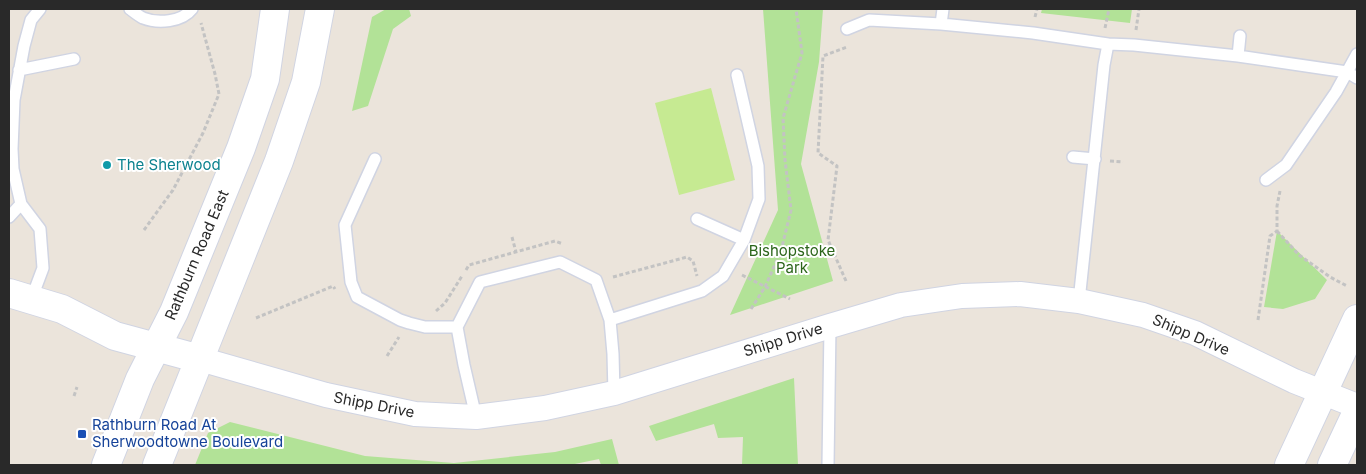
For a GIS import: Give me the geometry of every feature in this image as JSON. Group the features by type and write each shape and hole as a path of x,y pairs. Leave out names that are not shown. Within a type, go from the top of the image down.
{"street":[{"name":"Rathburn Road East","path":"106,465 140,379 174,312 241,148 265,79 275,9"},
{"path":"157,465 279,161 306,82 320,9"},
{"name":"Shipp Drive","path":"200,359 326,395 415,414 476,417 545,408 614,393 901,305 962,296 1020,294 1079,301 1143,315 1196,333 1294,381 1357,406"},
{"path":"20,296 62,309 115,336 200,359"},
{"path":"1289,465 1357,319"},
{"path":"1332,465 1357,412"}],"lane":[{"path":"20,296 43,268 40,229 21,204 13,169 12,150 14,100 30,20 40,9"},
{"path":"130,9 143,18 163,22 184,16 192,9"},
{"path":"941,24 943,9"},
{"path":"847,29 869,20 941,24 1033,33 1108,44 1238,56 1347,72 1357,78"},
{"path":"1238,56 1240,36"},
{"path":"1079,301 1104,65 1108,44"},
{"path":"1266,180 1286,165 1336,92 1357,54"},
{"path":"20,70 74,59"},
{"path":"610,320 702,291 723,276 744,240 759,200 758,166 737,75"},
{"path":"1073,157 1095,159"},
{"path":"375,158 345,225 351,282 357,297 409,323 425,327 457,327"},
{"path":"9,216 21,204"},
{"path":"697,219 744,240"},
{"path":"476,417 457,327 480,282 560,262 596,280 610,320 614,393"},
{"path":"828,465 830,326"}],"path":[{"path":"751,309 781,251 791,210 783,118 802,53 796,9"},
{"path":"144,230 173,190 203,133 219,94 200,18"},
{"path":"846,281 828,240 837,166 818,153 823,56 854,44 847,29"},
{"path":"1286,165 1277,206 1276,231 1299,255 1330,277 1347,286"},
{"path":"1258,320 1270,236 1276,231"},
{"path":"512,237 516,252"},
{"path":"729,268 790,299"},
{"path":"256,318 332,286 338,292"},
{"path":"74,396 77,387"}],"green space":[{"path":"386,9 409,9 411,16 393,29 368,106 352,111 372,17"},
{"name":"Bishopstoke Park","path":"763,9 823,9 819,62 801,164 833,281 730,315 778,210"},
{"path":"1042,9 1132,9 1130,23 1041,13"},
{"path":"711,88 735,180 679,195 655,103"},
{"path":"1277,231 1327,280 1315,299 1283,309 1264,307"},
{"path":"794,378 798,465 742,465 743,437 718,438 714,424 656,441 649,426"},
{"path":"230,422 365,456 454,463 555,452 612,439 619,465 601,465 599,459 570,465 195,465 208,433"}],"place":[{"name":"The Sherwood","path":"107,165"},
{"name":"Rathburn Road At Sherwoodtowne Boulevard","path":"82,434"}]}
